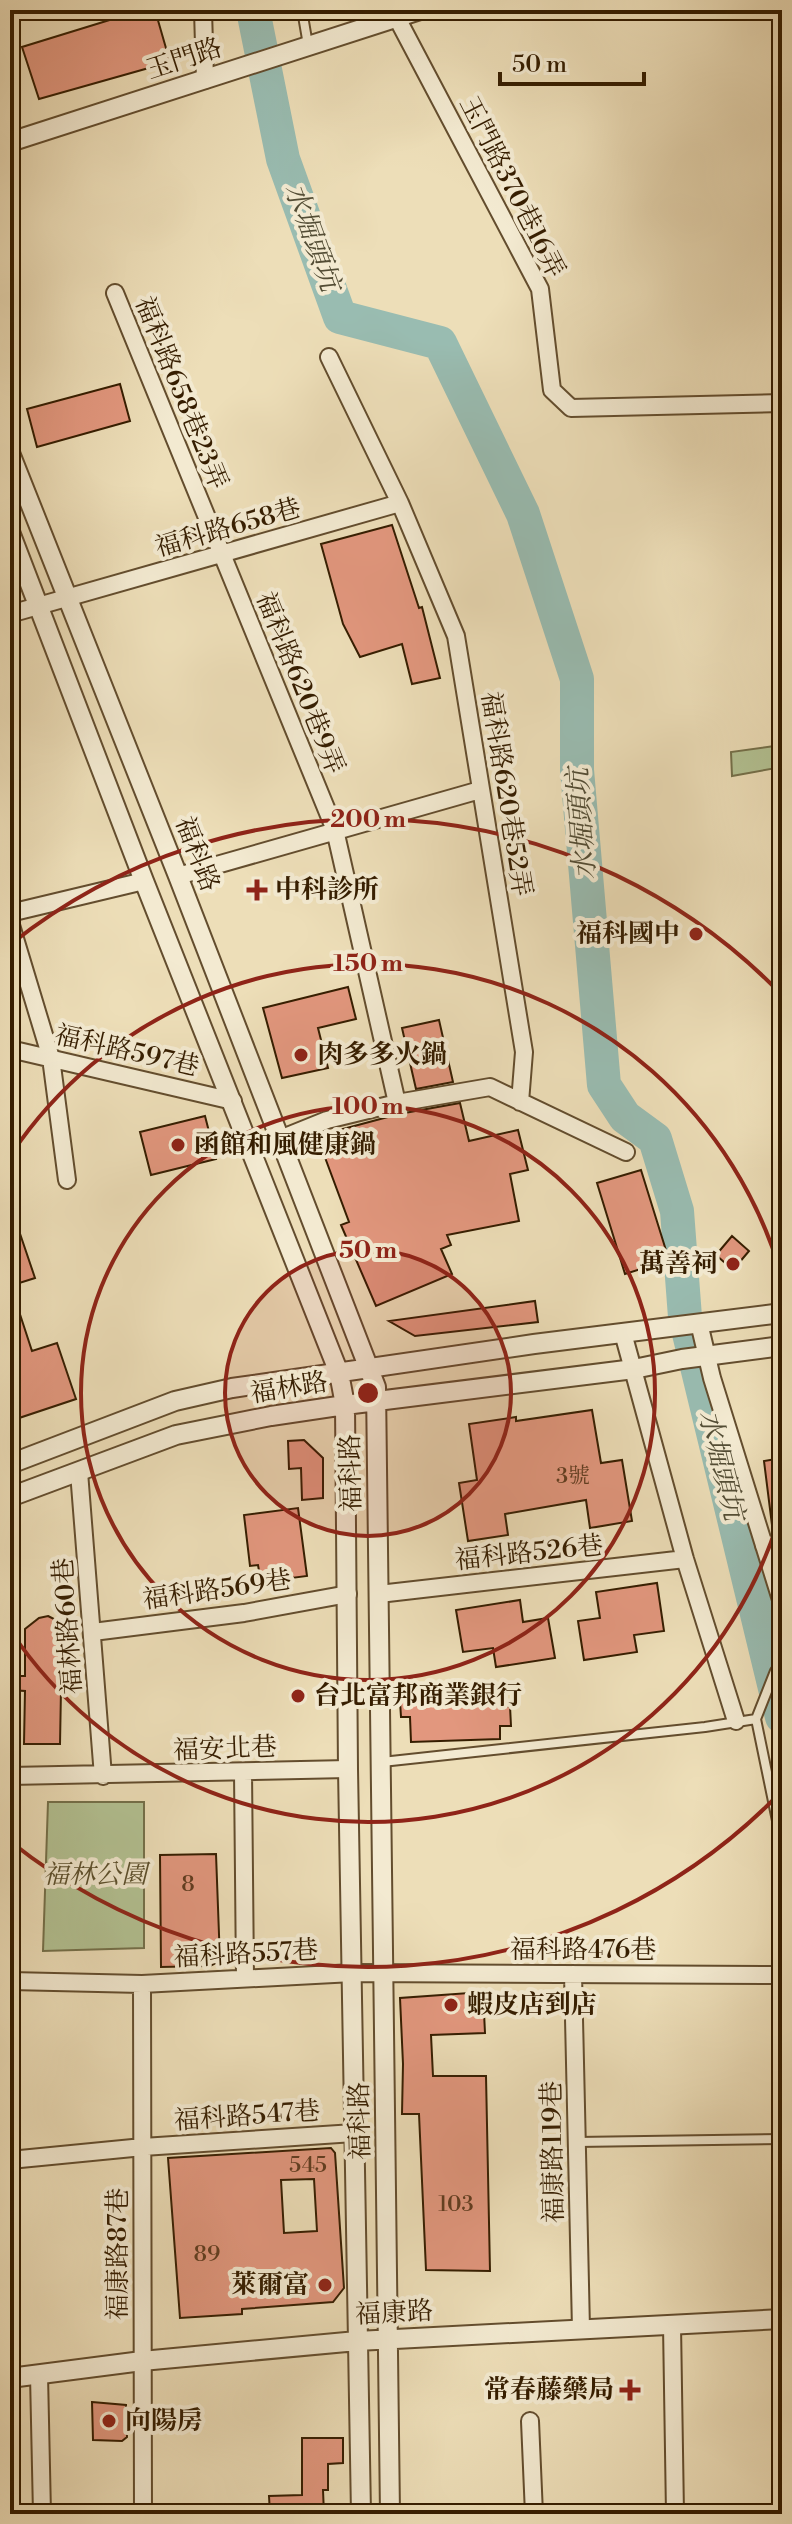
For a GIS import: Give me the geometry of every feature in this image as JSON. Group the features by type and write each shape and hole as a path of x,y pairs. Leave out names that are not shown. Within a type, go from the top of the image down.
{"street":[{"path":"203,10 205,80"},
{"name":"玉門路","path":"10,142 420,10"},
{"name":"玉門路370巷16弄","path":"397,18 540,289 552,390 571,408 782,403"},
{"name":"福科路658巷23弄","path":"115,293 221,555"},
{"name":"福科路620巷52弄","path":"329,357 400,503 456,636 524,1052 520,1102"},
{"name":"福科路","path":"10,453 376,1387 390,2514"},
{"name":"福科路658巷","path":"10,614 400,503"},
{"name":"福科路","path":"10,532 339,1373 345,1405 361,2514"},
{"name":"福科路620巷9弄","path":"221,555 335,830 397,1103"},
{"path":"178,876 480,790"},
{"path":"10,913 144,881"},
{"path":"10,922 51,1058 67,1180"},
{"name":"福科路597巷","path":"10,1049 233,1101"},
{"path":"280,1139 327,1120 397,1103 490,1087 626,1152"},
{"path":"782,1313 699,1323 782,1603"},
{"name":"福林路","path":"10,1464 175,1401 232,1388 699,1323"},
{"path":"623,1333 685,1559 736,1721"},
{"path":"707,1355 782,1346"},
{"name":"福林路","path":"10,1497 176,1435 271,1416 634,1369 707,1355"},
{"name":"福林路60巷","path":"79,1472 103,1776"},
{"path":"764,1546 782,1543"},
{"name":"福科路526巷","path":"379,1594 685,1559"},
{"name":"福科路569巷","path":"93,1632 244,1613 348,1594"},
{"name":"福安北巷","path":"10,1776 348,1769"},
{"path":"243,1772 245,1978"},
{"name":"福科路557巷","path":"10,1981 142,1984 384,1973"},
{"name":"福科路476巷","path":"384,1973 782,1975"},
{"name":"福康路119巷","path":"573,1974 581,2329"},
{"name":"福康路87巷","path":"142,1984 143,2514"},
{"name":"福科路547巷","path":"10,2160 143,2147 354,2133"},
{"name":"福康路","path":"10,2378 142,2361 357,2341 782,2319"},
{"path":"672,2325 675,2514"},
{"path":"39,2375 42,2514"},
{"path":"530,2421 534,2514"}],"lane":[{"path":"300,49 302,10"},
{"path":"782,1668 775,1671 756,1719 782,1845"},
{"path":"381,1762 756,1719"},
{"path":"577,2142 782,2139"}],"green space":[{"path":"782,745 782,767 732,776 731,752"},
{"name":"福林公園","path":"48,1802 144,1802 144,1948 43,1951"}],"building":[{"path":"142,10 155,10 170,62 39,99 22,47"},
{"path":"120,384 130,421 37,447 27,409"},
{"path":"392,525 419,608 422,607 440,678 412,684 402,644 360,657 343,624 321,544"},
{"path":"348,987 356,1019 318,1028 328,1068 282,1078 263,1008"},
{"path":"439,1020 453,1082 416,1089 402,1028"},
{"path":"460,1103 469,1141 518,1130 528,1170 510,1174 519,1221 447,1235 451,1245 441,1249 452,1274 376,1306 341,1225 349,1222 317,1136 399,1114"},
{"name":"函館和風健康鍋","path":"205,1116 216,1159 151,1175 140,1132"},
{"path":"641,1170 669,1260 625,1274 597,1183"},
{"path":"13,1213 35,1278 10,1286 10,1214"},
{"path":"732,1236 749,1251 733,1270 716,1255"},
{"path":"10,1293 13,1293 32,1351 57,1343 76,1399 10,1421"},
{"path":"535,1301 538,1322 415,1336 389,1321"},
{"path":"592,1410 601,1463 622,1460 632,1521 590,1528 586,1500 505,1514 508,1535 468,1541 459,1483 477,1480 469,1424"},
{"path":"304,1440 323,1458 323,1498 302,1500 301,1468 289,1469 288,1441"},
{"path":"782,1458 782,1524 772,1525 764,1461"},
{"path":"298,1508 307,1576 261,1582 258,1565 250,1566 244,1515"},
{"path":"657,1583 664,1631 634,1635 637,1652 584,1660 578,1621 600,1618 596,1592"},
{"path":"520,1600 523,1622 548,1618 555,1658 496,1667 493,1648 463,1652 456,1610"},
{"path":"48,1616 61,1627 61,1662 65,1662 60,1744 24,1744 25,1691 10,1690 10,1676 25,1676 25,1629 39,1618"},
{"path":"498,1684 499,1707 510,1706 511,1726 500,1726 500,1739 411,1742 410,1717 401,1717 400,1701 409,1701 409,1693 476,1691 476,1685"},
{"path":"216,1854 220,1961 210,1966 161,1967 160,1855"},
{"path":"483,1992 485,2033 431,2035 433,2076 486,2076 490,2271 426,2270 419,2114 402,2114 400,1998"},
{"path":"331,2148 335,2153 344,2288 333,2302 242,2309 242,2314 180,2318 168,2158","holes":["314,2179 317,2231 284,2233 281,2180"]},
{"name":"向陽房","path":"92,2402 126,2405 127,2437 122,2441 93,2440"},
{"path":"302,2438 343,2438 343,2463 328,2464 328,2490 323,2490 324,2514 270,2514 269,2496 302,2495"}],"waterway":[{"name":"水堀頭坑","path":"253,10 283,159 340,317 440,343 523,514 577,679 577,770 604,1085 625,1117 655,1139 677,1211 685,1317 782,1717"}],"place":[{"name":"中科診所","path":"257,890"},
{"name":"福科國中","path":"696,934"},
{"name":"肉多多火鍋","path":"301,1055"},
{"name":"函館和風健康鍋","path":"178,1145"},
{"name":"萬善祠","path":"733,1264"},
{"name":"台北富邦商業銀行","path":"298,1696"},
{"name":"蝦皮店到店","path":"451,2005"},
{"name":"萊爾富","path":"325,2285"},
{"name":"常春藤藥局","path":"630,2390"},
{"name":"向陽房","path":"109,2421"}]}
